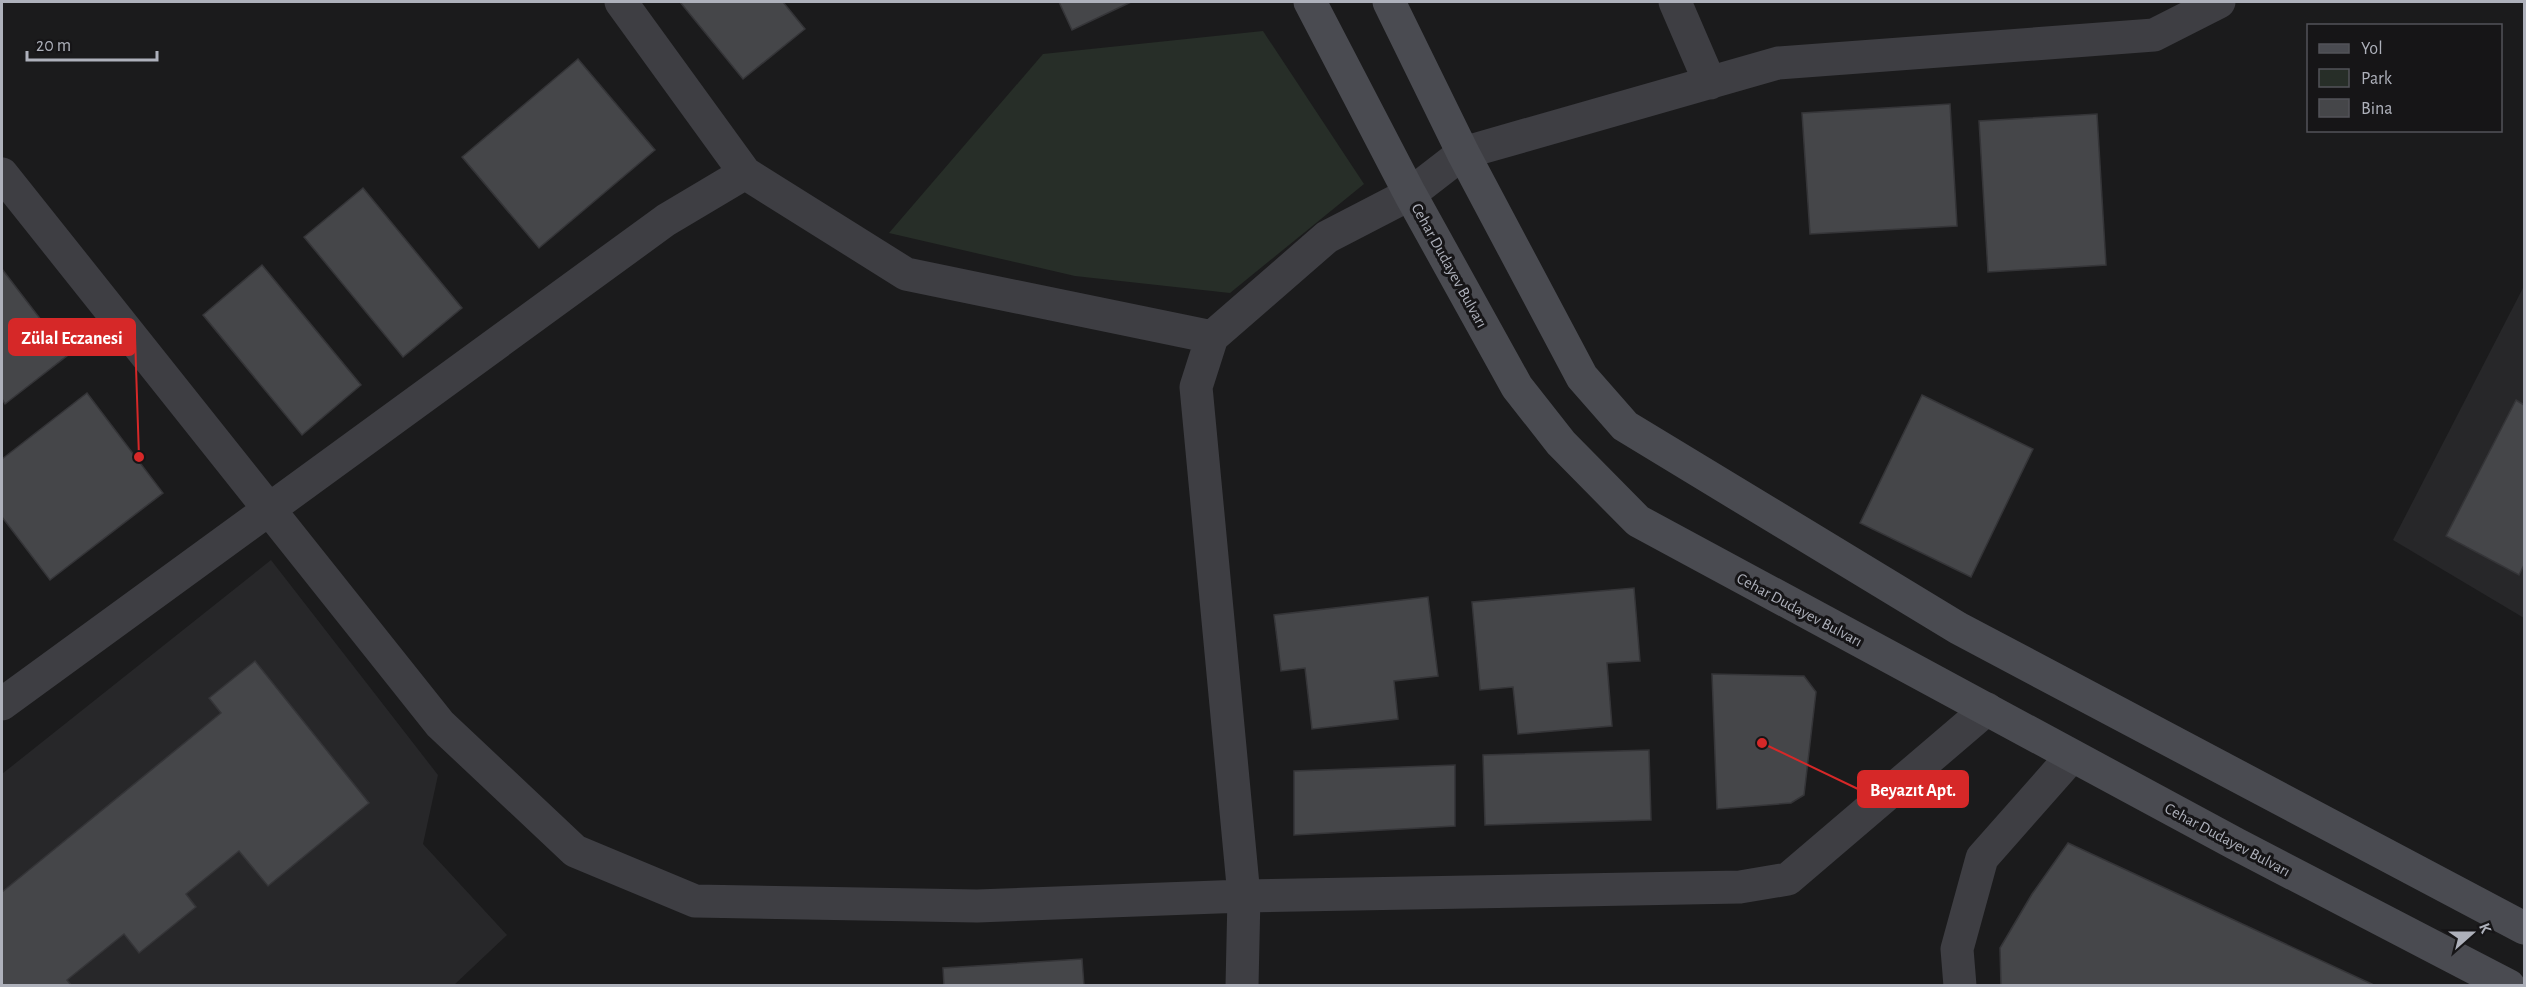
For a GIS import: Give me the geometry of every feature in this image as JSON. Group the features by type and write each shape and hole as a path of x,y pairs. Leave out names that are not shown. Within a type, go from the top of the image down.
{"street":[{"path":"621,2 745,173 906,274 1212,337"},
{"name":"Cehar Dudayev Bulvarı","path":"1310,2 1410,194 1517,387 1560,443 1638,521 2072,756 2509,986"},
{"path":"1389,2 1463,153 1582,377 1625,426 1958,628 2524,928"},
{"path":"1676,2 1710,83"},
{"path":"1242,986 1244,896 1196,387 1212,337 1327,237 1410,194 1463,153 1778,63 2154,35 2218,2"},
{"path":"2,704 266,509 666,220 745,173"},
{"path":"2,174 266,509 440,724 575,851 695,901 976,906 1244,896 1740,887 1788,879 1987,710"},
{"path":"1960,986 1957,949 1982,858 2072,756"}],"shaded area":[{"path":"2524,286 2524,618 2393,540"},
{"path":"271,560 438,775 423,844 507,935 454,985 2,986 2,774"}],"green space":[{"path":"1263,31 1364,184 1230,293 1075,276 889,233 1043,54"}],"building":[{"path":"680,2 783,2 805,29 743,79"},
{"path":"1059,2 1131,2 1072,30"},
{"path":"578,59 655,150 539,248 462,157"},
{"path":"1950,104 1957,226 1810,234 1802,113"},
{"path":"2097,114 2106,265 1988,272 1979,121"},
{"path":"363,188 462,308 403,357 304,237"},
{"path":"262,265 361,385 302,435 203,315"},
{"path":"2,269 68,355 5,404 2,399"},
{"path":"87,393 163,493 50,580 2,517 2,459"},
{"path":"1922,395 2033,449 1971,577 1860,523"},
{"path":"2516,400 2524,405 2524,565 2519,575 2446,536"},
{"path":"1634,588 1640,661 1607,663 1612,726 1518,734 1513,687 1480,690 1472,602"},
{"path":"1428,597 1438,676 1394,681 1398,719 1312,729 1305,668 1281,671 1274,615"},
{"path":"255,661 369,803 268,886 239,851 186,894 196,907 139,953 124,934 67,980 72,986 2,986 2,892 221,713 209,698"},
{"path":"1712,674 1804,676 1816,692 1804,795 1791,803 1717,809"},
{"path":"1649,750 1651,820 1485,825 1483,755"},
{"path":"1455,765 1455,826 1294,835 1294,771"},
{"path":"2068,843 2376,986 2001,986 2000,948 2032,894"},
{"path":"1082,959 1084,986 944,986 943,968"}],"place":[{"name":"Zülal Eczanesi","path":"139,457"},
{"name":"Beyazıt Apt.","path":"1762,743"}]}
